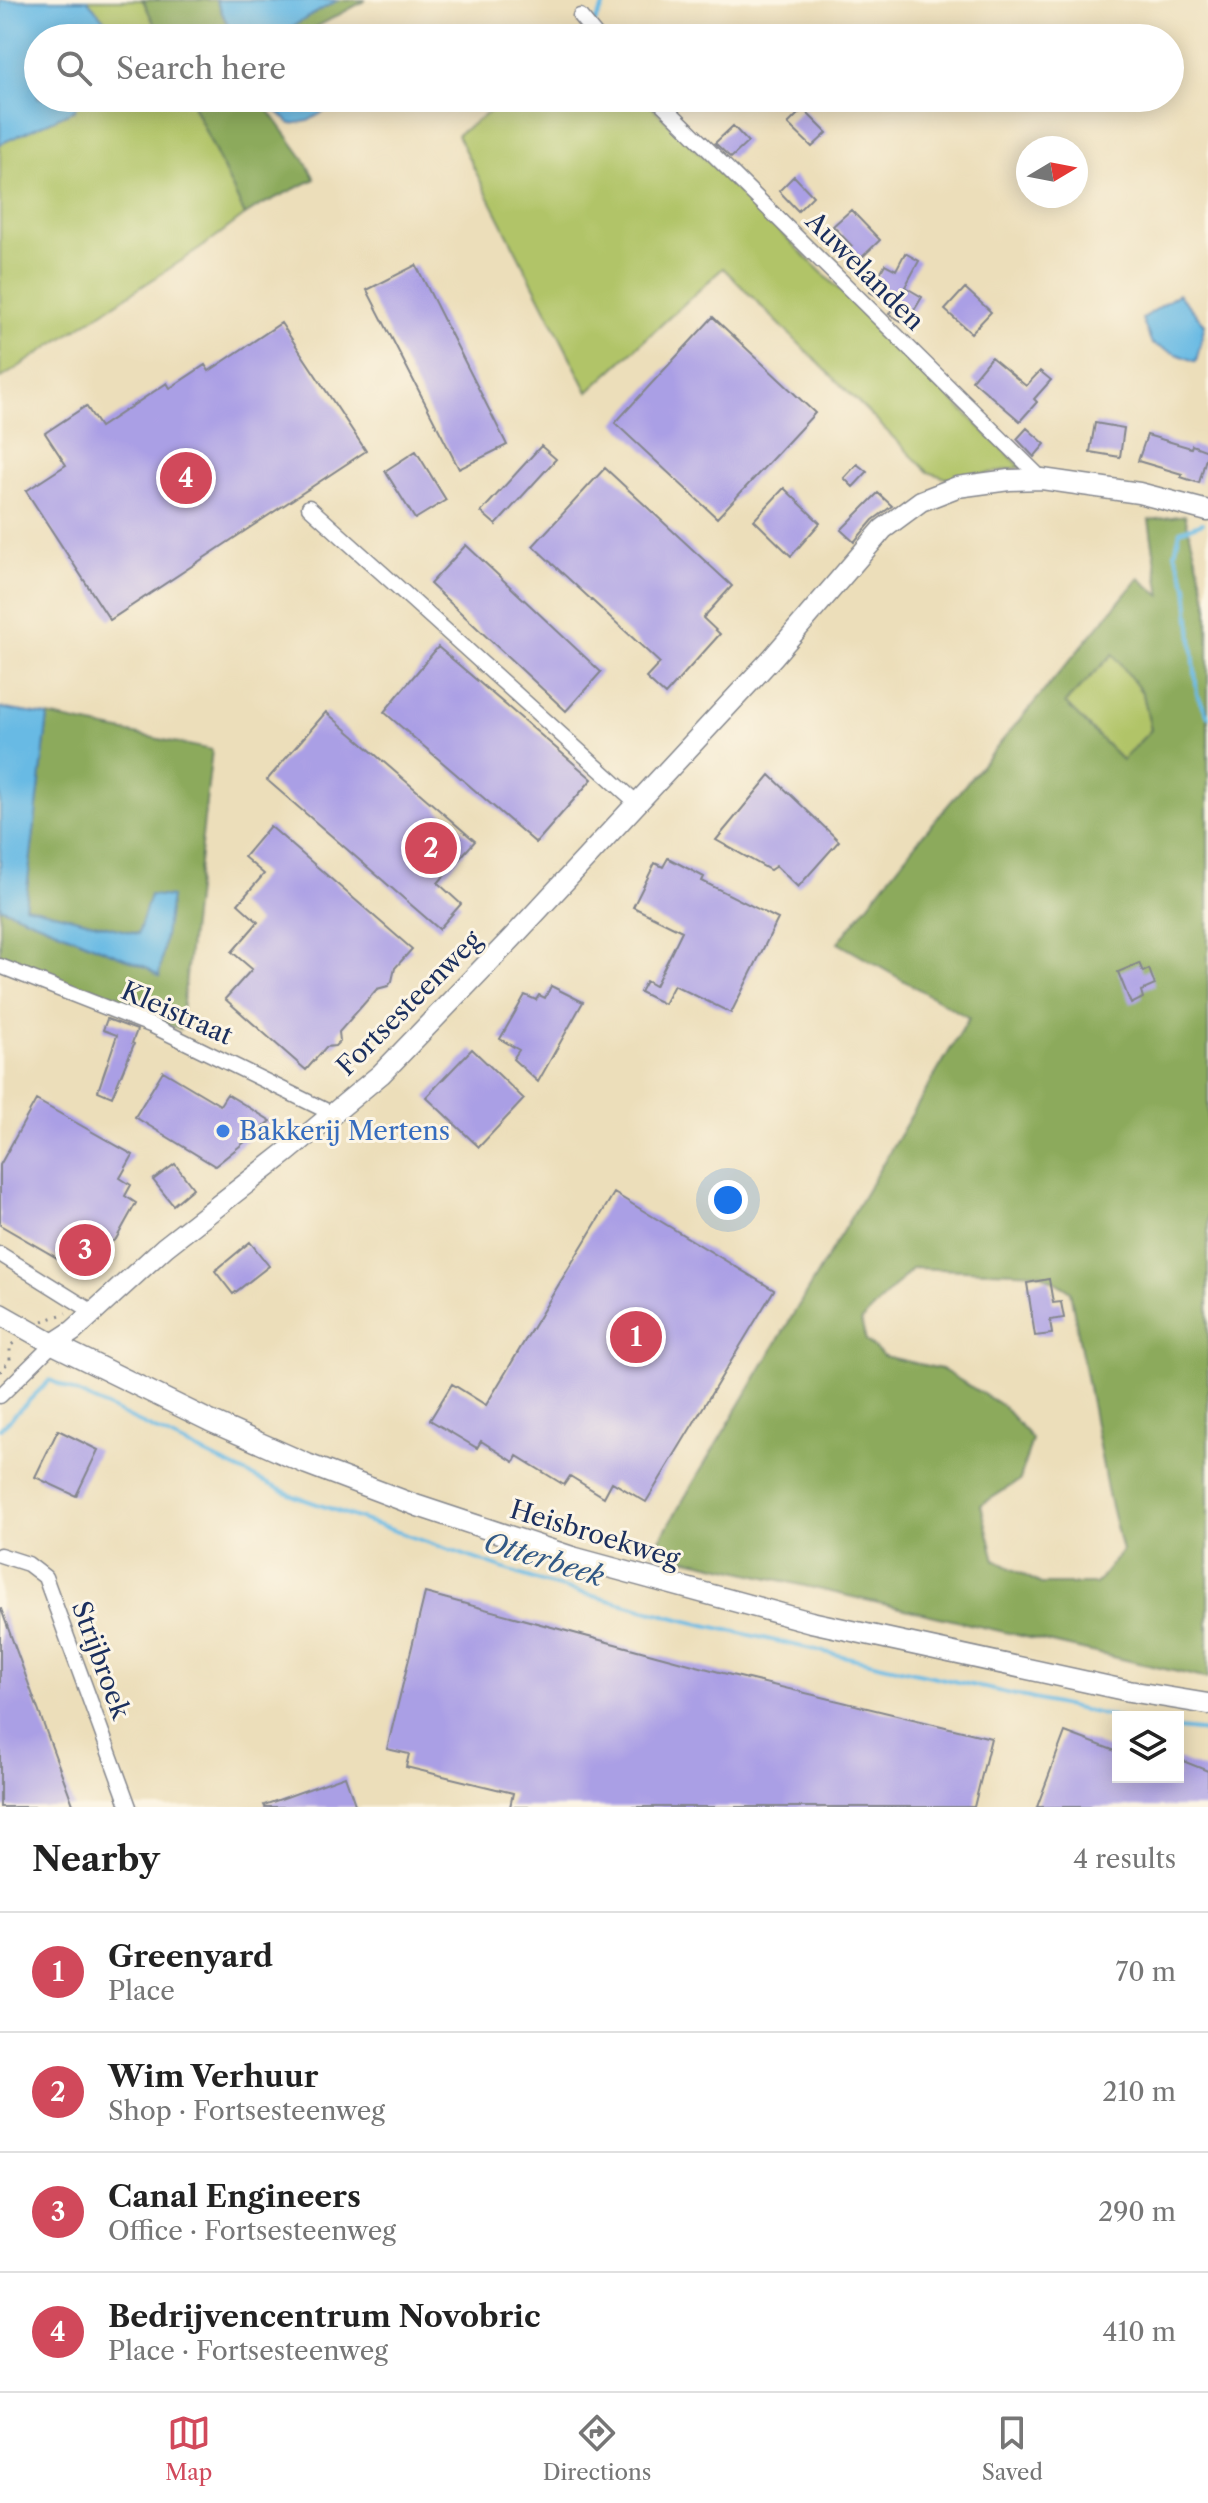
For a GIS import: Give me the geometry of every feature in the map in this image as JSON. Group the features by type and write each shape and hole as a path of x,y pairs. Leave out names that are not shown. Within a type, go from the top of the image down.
{"street":[{"path":"580,16 587,24"},
{"name":"Auwelanden","path":"670,112 1042,479"},
{"name":"Fortsesteenweg","path":"53,1344 73,1331 165,1247 381,1074 773,657 883,529 921,501 957,487 1042,479 1139,493 1208,511"},
{"path":"309,507 637,803"},
{"name":"Kleistraat","path":"0,966 153,1026 331,1113"},
{"path":"0,1254 93,1312"},
{"name":"Heisbroekweg","path":"0,1314 53,1344 210,1421 307,1464 418,1506 572,1557 811,1622 1129,1691 1208,1704"},
{"path":"0,1396 53,1344"},
{"name":"Strijbroek","path":"0,1555 28,1564 45,1577 129,1807"}],"green space":[{"path":"87,0 143,0 154,24 108,24"},
{"path":"143,0 216,0 227,24 154,24"},
{"path":"338,0 366,0 322,24 296,24"},
{"path":"70,112 197,112 245,215 201,248 0,379 0,144"},
{"path":"197,112 270,112 315,179 245,215"},
{"path":"489,112 657,112 1021,467 952,480 928,472 723,268 588,392 457,135"},
{"path":"1185,515 1208,604 1208,1679 653,1551 969,1018 838,943 917,842 1139,578 1161,596 1149,520","holes":["1113,654 1143,694 1151,730 1122,760 1065,703","913,1268 1040,1273 1070,1291 1108,1494 1122,1551 1096,1584 1041,1584 995,1560 981,1505 1020,1480 1032,1439 1003,1406 941,1369 884,1356 866,1341 861,1321"]},
{"path":"1113,653 1143,694 1151,730 1122,760 1065,703"},
{"path":"48,716 212,750 180,1029 0,962 0,907 159,975 139,934 25,906"}],"water":[{"path":"0,0 87,0 108,24 24,24 24,112 71,112 0,144"},
{"path":"216,0 338,0 296,24 227,24"},
{"path":"278,112 323,112 308,121 291,124"},
{"path":"1178,294 1205,324 1196,362 1152,344 1142,319"},
{"path":"0,708 48,716 25,906 138,934 150,895 171,897 159,976 146,967 0,907"}],"building":[{"path":"800,112 806,112 827,133 812,147 788,124"},
{"path":"733,126 748,142 731,158 715,143"},
{"path":"794,176 813,196 798,211 779,191"},
{"path":"851,210 880,240 857,262 846,251 852,246 833,226"},
{"path":"905,253 919,261 905,287 922,297 906,324 889,314 894,306 870,292 885,264 896,270"},
{"path":"416,265 507,445 459,469 367,290"},
{"path":"965,288 991,312 971,333 945,310"},
{"path":"713,317 815,413 717,518 615,423"},
{"path":"281,323 366,451 110,620 26,491 66,465 45,433 86,406 100,427 167,383 170,388 205,365 209,371"},
{"path":"991,357 1026,386 1040,371 1051,380 1020,421 972,380"},
{"path":"1095,423 1124,428 1120,457 1090,452"},
{"path":"1027,428 1045,444 1034,457 1017,439"},
{"path":"1147,435 1208,451 1199,483 1181,477 1182,474 1138,461"},
{"path":"541,446 556,459 496,525 481,512"},
{"path":"416,451 446,500 415,519 385,471"},
{"path":"857,464 867,472 853,487 844,478"},
{"path":"605,468 732,586 703,618 720,634 665,695 646,678 660,663 533,546"},
{"path":"784,488 820,523 791,556 754,520"},
{"path":"878,493 892,506 873,520 854,542 841,530"},
{"path":"466,545 601,672 566,711 430,584"},
{"path":"438,647 592,779 536,843 384,712"},
{"path":"326,712 475,841 438,883 461,904 439,929 267,780"},
{"path":"770,775 839,841 798,887 776,866 770,870 716,840"},
{"path":"270,826 412,949 395,968 388,986 377,989 339,1032 340,1041 335,1046 326,1047 306,1070 225,999 252,969 232,952 258,922 238,904 264,874 244,857"},
{"path":"668,858 704,877 702,881 778,919 731,1013 674,985 664,1004 640,992 646,981 655,986 682,931 633,907 655,863 663,867"},
{"path":"1139,963 1143,972 1149,969 1155,985 1141,991 1143,998 1131,1004 1118,972"},
{"path":"551,986 583,1002 538,1082 513,1059 519,1050 500,1039 525,995 536,1000 539,995 545,998"},
{"path":"107,1019 137,1030 112,1097 98,1091 117,1035 103,1030"},
{"path":"472,1049 524,1099 479,1147 426,1097"},
{"path":"163,1071 220,1105 227,1094 271,1121 215,1166 135,1117"},
{"path":"36,1100 133,1155 120,1178 131,1185 125,1196 136,1203 116,1239 94,1253 89,1250 84,1260 64,1249 59,1259 0,1225 0,1165"},
{"path":"175,1164 193,1188 173,1205 153,1180"},
{"path":"614,1193 774,1290 646,1502 612,1482 604,1497 570,1476 564,1485 517,1456 514,1462 481,1441 477,1448 430,1420 452,1384 486,1405"},
{"path":"250,1242 269,1266 233,1294 215,1271"},
{"path":"1049,1279 1053,1303 1061,1302 1064,1318 1050,1320 1052,1334 1035,1336 1027,1283"},
{"path":"58,1430 98,1450 76,1496 35,1477"},
{"path":"425,1593 723,1673 991,1738 974,1807 510,1807 513,1793 406,1767 409,1754 387,1749"},
{"path":"1,1609 74,1807 0,1807"},
{"path":"1065,1732 1112,1750 1112,1783 1184,1783 1184,1761 1208,1771 1208,1807 1037,1807"},
{"path":"345,1776 356,1807 264,1805"}],"waterway":[{"path":"594,24 607,0"},
{"path":"1203,523 1180,531 1175,553 1187,586 1197,694 1208,716"},
{"name":"Otterbeek","path":"0,1429 50,1380 294,1496 545,1583 683,1620 1112,1717"},
{"name":"Otterbeek","path":"1184,1730 1208,1732"}],"place":[{"name":"Bedrijvencentrum Novobric","path":"186,478"},
{"name":"Wim Verhuur","path":"431,848"},
{"name":"Bakkerij Mertens","path":"223,1131"},
{"name":"Canal Engineers","path":"85,1250"},
{"name":"Greenyard","path":"636,1337"}]}
